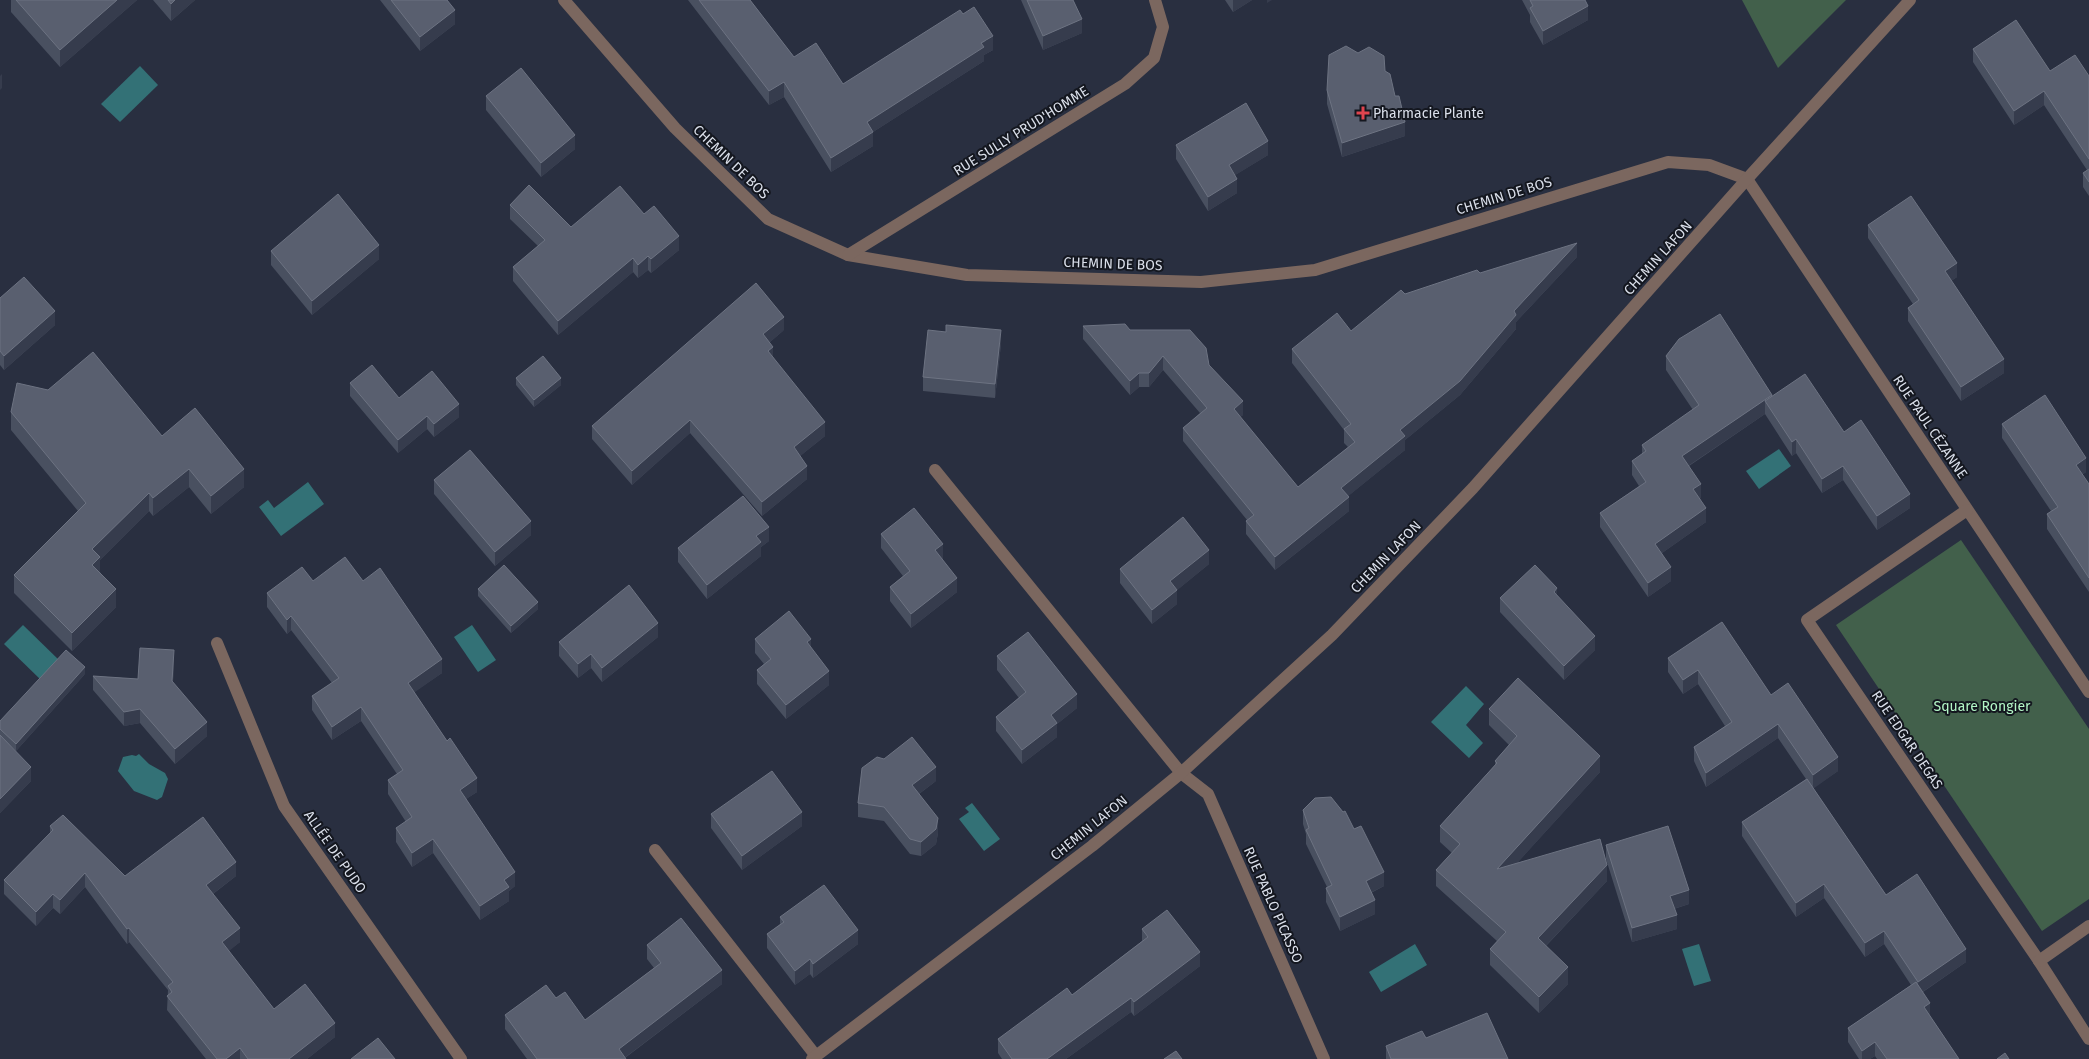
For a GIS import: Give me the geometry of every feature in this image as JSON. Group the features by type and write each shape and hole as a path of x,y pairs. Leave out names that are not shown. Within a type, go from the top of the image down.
{"street":[{"name":"CHEMIN DE BOS","path":"564,0 675,128 768,219 848,255 967,275 1201,282 1315,270 1668,162 1709,166 1747,179"},
{"name":"RUE SULLY PRUD'HOMME","path":"848,255 1125,84 1154,58 1163,27 1155,0"},
{"name":"CHEMIN LAFON","path":"814,1058 1085,852 1181,773 1332,635 1473,488 1747,179 1910,0"},
{"name":"RUE PAUL CÉZANNE","path":"1747,179 2089,692"},
{"name":"RUE PABLO PICASSO","path":"935,470 1181,773 1208,794 1324,1059"},
{"name":"RUE EDGAR DEGAS","path":"1967,510 1807,620 2039,961 2089,1039"},
{"name":"ALLÉE DE PUDO","path":"217,644 284,806 461,1059"},
{"path":"655,850 814,1058"},
{"path":"2039,961 2089,926"}],"green space":[{"path":"1742,0 1846,0 1778,68"},
{"name":"Square Rongier","path":"1961,540 2089,729 2089,899 2042,931 1836,625"}],"shaded area":[{"path":"140,66 158,85 120,122 101,104"},
{"path":"1779,449 1791,466 1759,489 1746,471"},
{"path":"308,482 324,504 281,536 259,507 268,500 274,508"},
{"path":"23,625 61,662 42,681 4,644"},
{"path":"472,625 496,660 478,672 454,637"},
{"path":"1466,686 1484,704 1466,725 1483,743 1469,758 1431,722"},
{"path":"139,754 149,764 165,773 168,779 162,797 157,800 134,791 118,771 123,757"},
{"path":"972,803 1000,839 984,851 959,819 969,812 965,808"},
{"path":"1415,944 1427,965 1381,992 1369,972"},
{"path":"1699,944 1711,981 1694,986 1682,949"}],"building":[{"path":"16,0 117,0 60,50"},
{"path":"391,0 447,0 455,10 420,37"},
{"path":"699,0 750,0 794,57 816,43 843,84 960,10 963,14 974,7 993,36 981,43 984,47 867,122 873,132 831,158 784,82 769,91"},
{"path":"1027,0 1073,0 1082,19 1043,36"},
{"path":"1530,0 1585,0 1588,6 1543,31 1530,8 1533,6"},
{"path":"2016,20 2050,71 2075,55 2089,76 2089,159 2044,91 2014,111 1973,49"},
{"path":"1346,46 1358,53 1369,47 1384,56 1385,71 1390,74 1395,96 1399,96 1405,122 1342,143 1327,90 1329,55"},
{"path":"521,68 575,135 541,163 486,96"},
{"path":"1246,103 1268,141 1229,165 1237,179 1208,197 1176,145"},
{"path":"2089,169 2089,182 2083,173"},
{"path":"529,185 571,227 620,186 644,214 654,206 679,236 651,259 648,256 638,265 633,258 558,321 513,267 545,240 510,205"},
{"path":"338,194 379,245 312,301 271,251"},
{"path":"1911,196 1957,263 1945,271 2004,359 1961,387 1908,308 1919,300 1868,225"},
{"path":"1577,243 1514,311 1516,315 1460,381 1400,430 1405,436 1341,488 1349,497 1275,557 1246,521 1254,515 1183,428 1207,408 1163,356 1149,373 1139,373 1130,381 1083,326 1125,324 1130,330 1190,330 1206,348 1209,365 1243,401 1234,409 1298,487 1355,442 1344,429 1351,424 1292,349 1337,313 1351,331 1401,290 1405,294 1477,270 1480,273"},
{"path":"24,277 55,311 4,356 0,351 0,298"},
{"path":"756,283 784,317 763,334 773,347 768,351 825,422 794,447 807,466 762,502 690,420 632,471 592,426"},
{"path":"1720,314 1772,395 1682,456 1701,484 1693,489 1706,508 1655,544 1671,567 1648,583 1600,513 1646,482 1632,461 1646,451 1642,445 1699,405 1666,356 1679,339"},
{"path":"946,325 1001,330 995,384 923,377 928,330 946,332"},
{"path":"93,352 162,436 195,408 244,469 211,496 189,469 153,498 149,493 92,549 100,557 92,565 116,589 72,633 14,575 86,503 11,412 17,383 48,390"},
{"path":"543,356 561,378 534,400 516,378"},
{"path":"372,365 399,398 432,371 459,404 434,424 427,416 398,440 350,383"},
{"path":"1805,374 1844,432 1861,420 1910,494 1877,516 1843,466 1822,479 1796,439 1792,442 1765,401"},
{"path":"2045,395 2086,458 2076,465 2089,484 2089,578 2047,514 2058,507 2002,424"},
{"path":"470,450 531,521 495,552 434,480"},
{"path":"743,496 769,527 756,536 761,542 707,585 678,548"},
{"path":"914,508 943,544 935,550 957,578 911,614 890,587 910,571 881,534"},
{"path":"1183,517 1209,550 1170,581 1177,590 1152,610 1120,569"},
{"path":"345,557 363,581 380,568 442,659 408,683 447,741 450,738 477,778 460,790 515,872 504,880 509,887 480,906 433,839 412,853 396,828 412,817 388,780 403,770 361,707 332,727 312,696 339,678 291,616 287,620 267,593 302,567 313,581"},
{"path":"504,565 538,602 511,626 478,589"},
{"path":"1535,565 1557,588 1554,592 1595,636 1564,666 1500,598"},
{"path":"629,585 658,623 602,668 591,654 578,664 559,642"},
{"path":"789,611 811,639 807,642 829,671 786,705 757,670 771,659 755,639"},
{"path":"1722,622 1771,695 1788,683 1838,757 1813,775 1778,724 1706,773 1694,747 1732,722 1698,670 1683,680 1668,658"},
{"path":"1028,632 1077,694 1051,715 1057,723 1022,750 996,717 1026,692 997,656"},
{"path":"140,648 174,650 172,681 207,722 175,749 140,709 124,712 93,676 138,679"},
{"path":"66,650 85,667 16,744 0,729 0,721"},
{"path":"1518,678 1600,756 1497,869 1600,839 1607,865 1538,938 1568,967 1539,997 1490,949 1506,932 1436,870 1460,844 1440,826 1497,763 1495,761 1517,736 1489,709"},
{"path":"0,735 31,767 0,799"},
{"path":"912,737 936,767 912,785 938,818 936,829 921,842 910,839 884,807 858,803 862,768 877,757 884,759"},
{"path":"772,771 802,812 742,856 711,814"},
{"path":"1807,779 1886,895 1917,874 1966,949 1918,982 1884,931 1865,943 1824,884 1796,903 1742,822"},
{"path":"1331,797 1343,812 1345,811 1354,829 1361,826 1384,872 1366,881 1375,900 1340,917 1326,888 1332,885 1306,830 1309,828 1303,810 1315,798"},
{"path":"63,815 125,876 203,817 236,862 206,885 240,928 222,942 274,1009 305,984 335,1023 289,1059 248,1059 240,1048 226,1059 217,1059 167,996 172,992 168,986 173,982 129,928 127,929 85,873 60,900 53,894 36,912 4,880 53,830 50,826"},
{"path":"1668,826 1689,890 1670,896 1677,915 1632,928 1606,845"},
{"path":"824,885 858,930 813,964 810,959 795,971 767,934 784,922 780,917"},
{"path":"1167,910 1200,952 1134,1002 1131,998 1047,1059 1012,1059 998,1039 1067,988 1072,995 1148,937 1142,929"},
{"path":"681,918 722,970 619,1049 626,1059 537,1059 505,1015 546,985 556,998 565,992 585,1020 661,963 647,945"},
{"path":"1916,982 1930,1003 1924,1007 1959,1059 1887,1059 1875,1042 1862,1051 1848,1028"},
{"path":"1487,1013 1508,1059 1391,1059 1386,1046 1422,1031 1426,1038"},
{"path":"378,1038 395,1059 351,1059"},
{"path":"1176,1051 1182,1059 1164,1059"},
{"path":"2005,1053 2009,1059 1997,1059"}],"place":[{"name":"Pharmacie Plante","path":"1363,113"}]}
